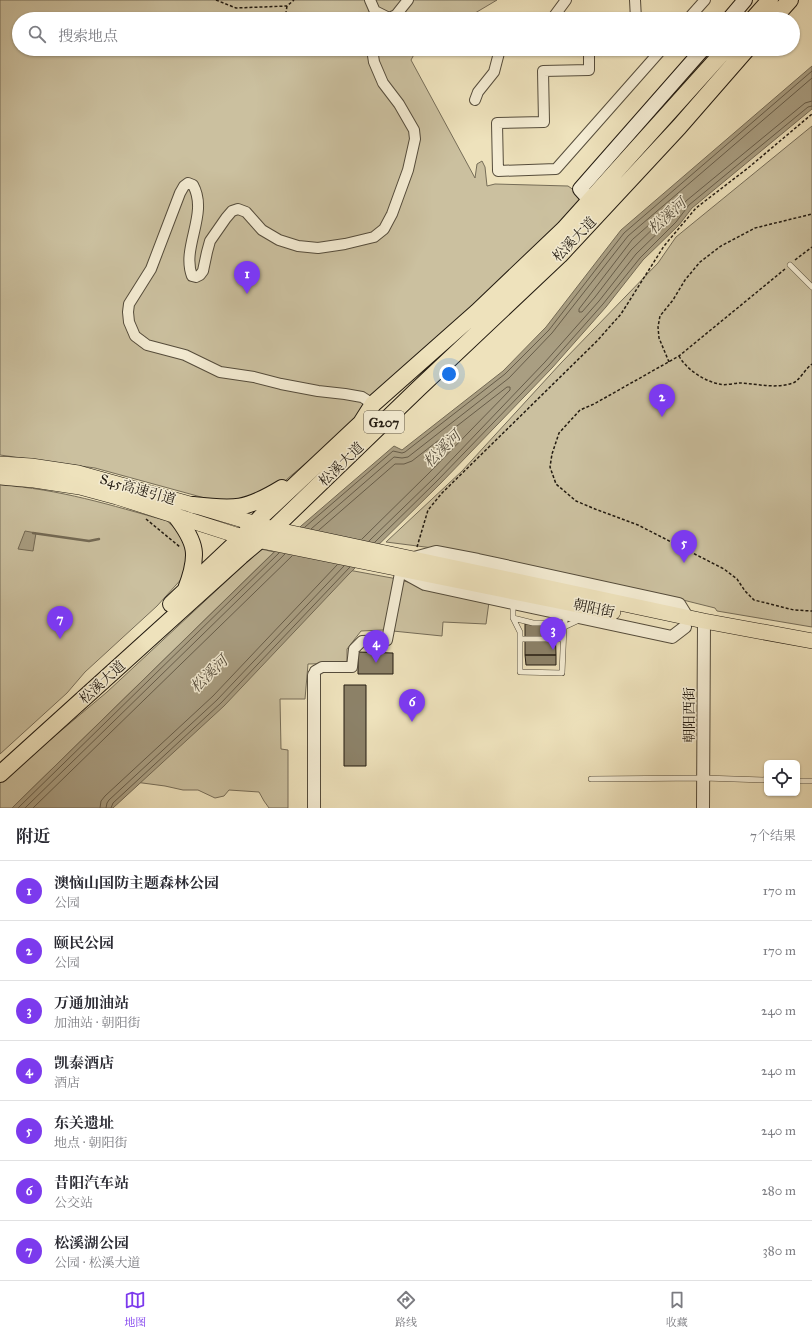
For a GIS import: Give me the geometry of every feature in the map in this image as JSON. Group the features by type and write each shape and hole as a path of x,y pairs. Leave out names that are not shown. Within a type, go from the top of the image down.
{"highway":[{"path":"759,12 770,0"},
{"path":"779,12 790,0"},
{"name":"松溪大道","path":"0,760 185,591 242,537 254,523 361,423 373,404 477,312 564,229 720,56"},
{"name":"松溪大道","path":"0,774 241,556 260,541 279,535 418,389 560,255 679,127 741,56"},
{"path":"194,505 225,508 247,506 259,501 310,470"},
{"path":"175,515 191,537 194,552 192,574 185,591"}],"main road":[{"path":"735,12 746,0"},
{"path":"590,200 580,190 697,56"},
{"name":"S45高速引道","path":"0,464 31,466 78,473 254,523 279,535 381,558"},
{"name":"S45高速引道","path":"0,477 34,480 80,488 118,497 242,537 260,541"},
{"name":"朝阳街","path":"381,558 414,558 593,616 686,622"},
{"name":"朝阳街","path":"381,558 397,569 686,622 812,649"},
{"name":"朝阳街","path":"704,626 812,642"}],"street":[{"path":"370,0 376,12"},
{"path":"398,12 408,0"},
{"path":"557,12 566,0"},
{"path":"635,0 636,12"},
{"path":"694,12 705,0"},
{"path":"373,56 374,62 383,83 399,104 414,130 414,139 408,170 392,214 384,229 374,237 345,244 318,248 298,246 279,240 262,230 246,212 238,209 232,211 210,241 203,271 200,276 196,277 192,276 189,263 190,250 196,224 197,199 193,185 188,184 184,186 180,193 151,269 129,304 128,317 130,328 135,336 147,345 185,355 220,372 254,377 318,391 362,397 373,404"},
{"path":"475,100 478,92 494,72 498,56"},
{"path":"589,56 589,70 543,71 544,122 497,123 498,170 556,169 656,56"},
{"path":"414,558 436,552 679,604 686,622"},
{"path":"314,808 315,671 322,667 352,667 354,649 362,641 387,640 397,569"},
{"path":"514,591 566,614 593,616"},
{"name":"朝阳西街","path":"703,808 704,626"}],"lane":[{"path":"790,265 812,287"},
{"path":"514,591 513,618 520,632 520,672 562,673 563,639 566,614"},
{"path":"513,618 533,623 547,623 566,614"},
{"path":"564,627 593,616"},
{"path":"520,639 563,639"},
{"path":"591,779 704,778 764,780"},
{"path":"800,781 812,781"}],"path":[{"path":"216,0 236,8 287,6 294,0"},
{"path":"286,12 287,6"},
{"path":"414,558 428,510 442,493 603,335 621,314 664,246 696,208 748,168 812,114"},
{"path":"669,362 659,338 658,327 660,316 673,300 685,280 700,262 721,246 755,228 812,214"},
{"path":"812,247 679,356 594,404 580,410 559,433 552,454 550,467 556,484 576,501 595,510 638,525 724,569 737,579 745,591 754,600 794,610 812,611"},
{"path":"679,356 683,363 701,376 720,384 740,383 773,387 795,383 812,364"},
{"path":"143,518 181,548"}],"shaded area":[{"path":"0,0 497,0 477,12 12,12 12,56 413,56 411,60 475,178 477,164 482,161 485,167 487,186 495,184 568,186 591,202 397,386 280,485 253,500 223,503 95,468 0,455"},
{"path":"812,126 812,627 717,611 715,608 675,598 433,548 386,542 462,471 561,363 658,263 676,237"},
{"path":"0,485 64,494 167,521 175,528 188,547 185,575 157,606 85,672 67,693 0,754"},
{"path":"261,549 274,552 12,808 0,808 0,782 107,692"},
{"path":"343,569 392,578 489,602 486,624 443,622 442,636 383,630 361,631 347,649 347,663 308,664 305,699 280,699 281,749 288,750 288,808 269,808 259,792 229,790 224,796 215,798 198,790 183,790 135,782"}],"water":[{"name":"松溪河","path":"812,66 812,109 692,208 679,225 643,260 606,307 552,368 440,484 348,575 224,706 113,808 12,808 301,526 394,446 402,450 503,371 546,327 621,230"},
{"path":"25,531 36,533 33,551 18,549"}],"building":[{"path":"555,623 556,655 525,655 525,624"},
{"path":"358,652 393,653 393,674 358,674"},
{"path":"525,655 556,655 556,665 526,665"},
{"path":"344,685 366,685 366,766 344,766"}],"waterway":[{"path":"33,533 89,541 99,539"}],"place":[{"name":"澳恼山国防主题森林公园","path":"247,294"},
{"name":"颐民公园","path":"662,417"},
{"name":"东关遗址","path":"684,563"},
{"name":"松溪湖公园","path":"60,639"},
{"name":"万通加油站","path":"553,650"},
{"name":"凯泰酒店","path":"376,663"},
{"name":"昔阳汽车站","path":"412,722"}]}
